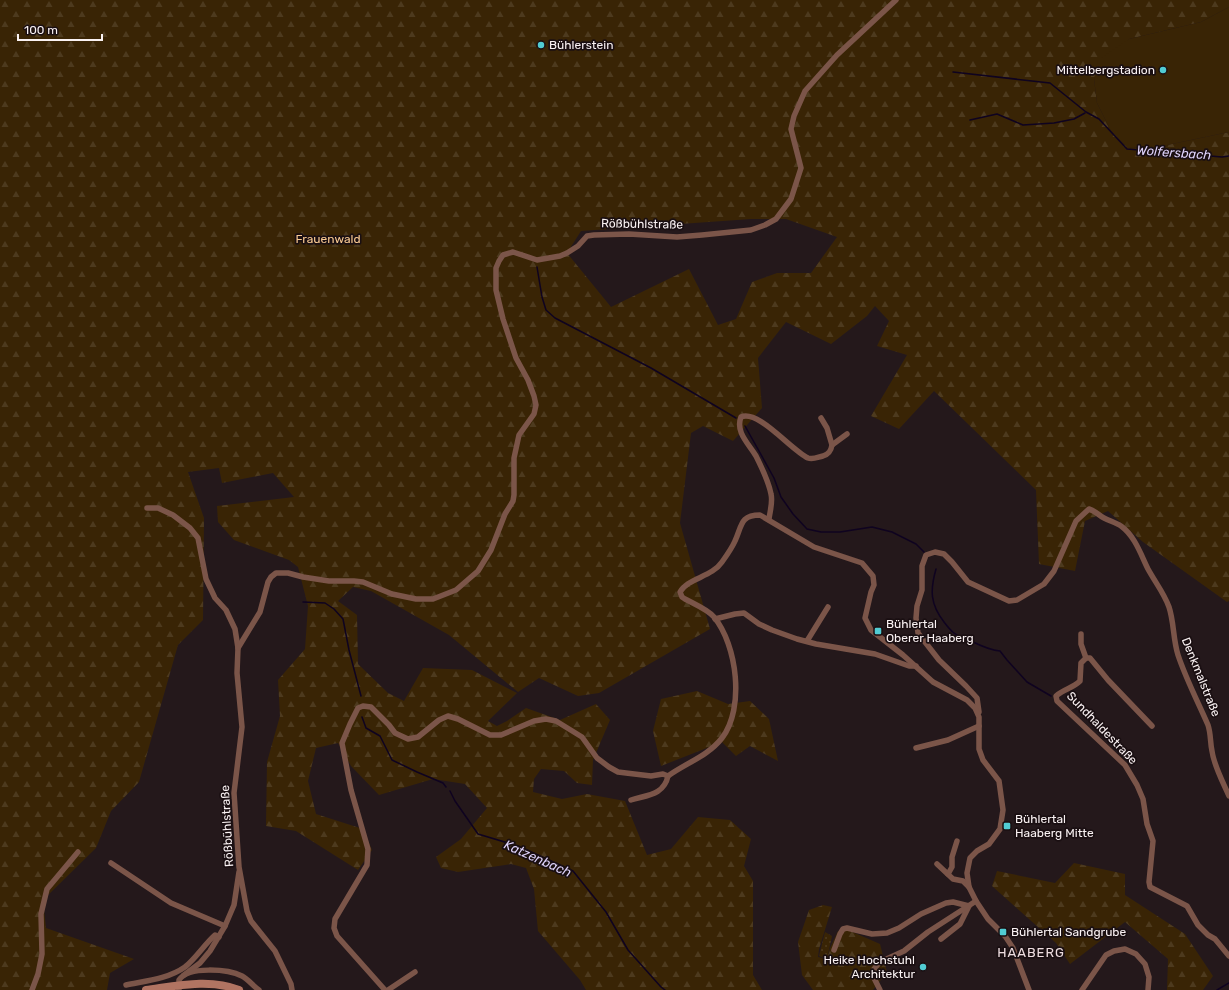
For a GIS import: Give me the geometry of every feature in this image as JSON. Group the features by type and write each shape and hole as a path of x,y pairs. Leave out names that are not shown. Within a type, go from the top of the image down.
{"main road":[{"path":"146,990 179,988 203,984 219,985 239,990"}],"street":[{"name":"Rößbühlstraße","path":"238,648 260,612 268,582 276,573 288,573 329,581 363,582 392,594 416,599 432,599 456,590 474,576 491,550 505,514 513,501 514,458 519,435 534,414 536,405 528,380 516,358 503,319 496,290 496,268 500,258 513,252 537,260 560,256 578,246 587,236 594,235 629,234 678,237 708,235 751,230 765,226 776,219 791,199 801,168 791,129 794,116 805,91 837,54 865,30 896,0"},
{"path":"769,519 771,494 756,457 747,444 740,428 739,422 741,417 745,415 760,420 780,438 808,458 815,458 828,454 831,450 832,445 827,428 821,418"},
{"path":"832,445 847,434"},
{"name":"Rößbühlstraße","path":"147,508 158,508 173,515 190,528 198,538 206,579 215,598 226,610 235,629 238,648 237,673 242,727 234,793 239,867 247,911 251,921 275,951 291,984 292,990"},
{"name":"Denkmalstraße","path":"979,717 977,698 939,660 918,633 916,618 917,606 922,590 922,566 926,555 935,552 944,554 968,582 1008,601 1017,600 1044,584 1054,571 1076,521 1089,509 1096,511 1102,517 1128,532 1164,595 1169,608 1178,655 1211,733 1212,751 1216,766 1229,796"},
{"path":"631,800 662,789 668,776 707,753 722,738 730,724 735,699 735,670 728,643 716,619 682,597 680,592 685,586 712,572 718,567 730,551 741,523 753,515 760,515 814,547 862,563 873,576 874,584 865,618 871,630 916,666 933,682 967,700 975,708 979,717 979,749 983,760 999,781 1003,810 1000,829 989,844 977,851 970,858 967,873 969,887 988,919 1005,936 1013,948 1029,990"},
{"path":"807,641 828,607"},
{"path":"716,619 744,613 759,624 772,630 807,641 864,651 909,666 916,666"},
{"path":"1081,634 1081,644 1086,658 1090,658 1094,661 1108,680 1152,726"},
{"name":"Sundhaldestraße","path":"1086,658 1081,663 1080,681 1075,686 1061,692 1056,696 1057,700 1125,765 1135,780 1143,799 1147,824 1153,841 1149,882 1150,887 1186,906 1198,925 1208,935 1215,939 1229,956"},
{"path":"385,990 337,936 334,928 335,919 367,865 368,849 351,790 342,743 358,708 363,706 371,707 395,733 408,739 418,736 439,720 448,716 458,719 490,735 501,735 534,720 546,719 556,721 582,737 597,758 618,772 651,776 663,774 668,776"},
{"path":"916,748 948,740 979,726"},
{"path":"948,874 952,867 952,857 957,841"},
{"path":"32,990 38,974 42,954 41,914 46,889 78,852"},
{"path":"111,863 170,903 225,926"},
{"path":"937,864 953,879 963,881 969,887"},
{"path":"179,988 179,980 200,963 210,951 225,926 234,905 239,867"},
{"path":"880,990 874,978 874,969 880,962 904,951 933,928 976,901"},
{"path":"834,950 843,929 853,929 872,934 887,933 946,903 953,902 969,906"},
{"path":"941,939 960,924 969,906"},
{"path":"126,986 170,975 185,967 199,954 214,935 219,937"},
{"path":"1082,990 1106,955 1114,950 1125,949 1136,954 1145,964 1149,978 1148,990"},
{"path":"184,975 206,970 230,972 242,976 259,990"},
{"path":"388,990 415,972"}],"green space":[{"name":"Frauenwald","path":"0,0 1229,0 1229,7 1201,22 1129,39 1094,79 1097,103 1111,131 1127,147 1153,148 1229,132 1229,601 1227,602 1143,542 1108,511 1085,521 1075,571 1039,564 1036,490 934,391 899,429 871,416 907,355 877,346 889,321 875,306 867,316 831,344 786,322 758,358 762,408 733,441 703,426 691,433 680,523 710,629 599,693 578,696 539,678 518,692 449,635 371,591 353,587 338,601 357,615 358,664 388,693 404,701 423,668 472,670 517,693 488,721 497,726 526,708 560,720 596,704 610,720 593,760 592,785 577,783 564,771 541,769 534,779 533,792 562,799 587,794 625,801 647,855 671,849 698,817 730,820 751,839 744,866 753,881 753,975 762,990 586,990 580,980 538,931 534,889 526,868 511,864 458,872 441,868 436,857 461,839 487,808 465,784 433,779 379,795 351,766 338,743 316,748 308,781 316,814 363,829 372,850 358,870 296,831 266,826 267,762 280,716 278,680 305,649 308,606 298,567 289,560 234,540 218,522 217,506 294,497 273,473 222,483 219,468 188,472 204,518 203,620 178,645 139,782 111,811 96,848 43,900 46,928 134,959 110,973 107,990 0,990","holes":["751,219 786,219 837,237 811,273 777,273 752,282 736,319 718,325 689,269 611,307 567,253 581,231"]},
{"name":"Mittelbergstadion","path":"1229,7 1229,132 1153,148 1127,147 1111,131 1097,103 1094,79 1098,60 1129,39 1201,22"},
{"path":"697,691 728,704 750,701 769,719 778,761 750,746 736,756 722,742 661,766 653,731 661,699"},
{"path":"1074,863 1125,874 1125,895 1185,934 1213,976 1203,990 1167,990 1168,959 1125,922 1070,964 1056,943 992,886 997,871 1055,883"},
{"path":"823,905 832,907 818,957 827,959 830,948 838,931 848,930 880,944 887,972 873,990 813,990 802,975 798,942 809,910"},
{"path":"825,932 832,936 827,959 819,956"}],"waterway":[{"name":"Wolfersbach","path":"953,72 1050,83 1086,112 1099,119 1127,149 1222,157 1229,156"},
{"path":"970,120 997,114 1023,125 1054,123 1074,119 1085,113"},
{"path":"537,267 542,297 546,310 555,318 651,368 736,418"},
{"path":"745,426 774,478 781,497 793,514 807,529 821,532 840,532 872,527 892,532 916,544 924,552"},
{"path":"936,569 932,597 939,615 950,629 962,638 986,648 1000,651 1027,682 1051,696"},
{"name":"Katzenbach","path":"303,602 325,603 334,609 343,619 349,650 361,696"},
{"name":"Katzenbach","path":"362,717 366,728 380,736 392,760 443,783 446,787"},
{"name":"Katzenbach","path":"450,791 455,801 478,834 518,846 573,871 606,912 628,950 665,990"},
{"path":"1217,990 1229,983"}],"place":[{"name":"Bühlerstein","path":"541,45"},
{"name":"Mittelbergstadion","path":"1163,70"},
{"name":"Bühlertal Oberer Haaberg","path":"878,631"},
{"name":"Bühlertal Haaberg Mitte","path":"1007,826"},
{"name":"Bühlertal Sandgrube","path":"1003,932"},
{"name":"Heike Hochstuhl Architektur","path":"923,967"}],"district":[{"name":"HAABERG","path":"1031,952"}]}
